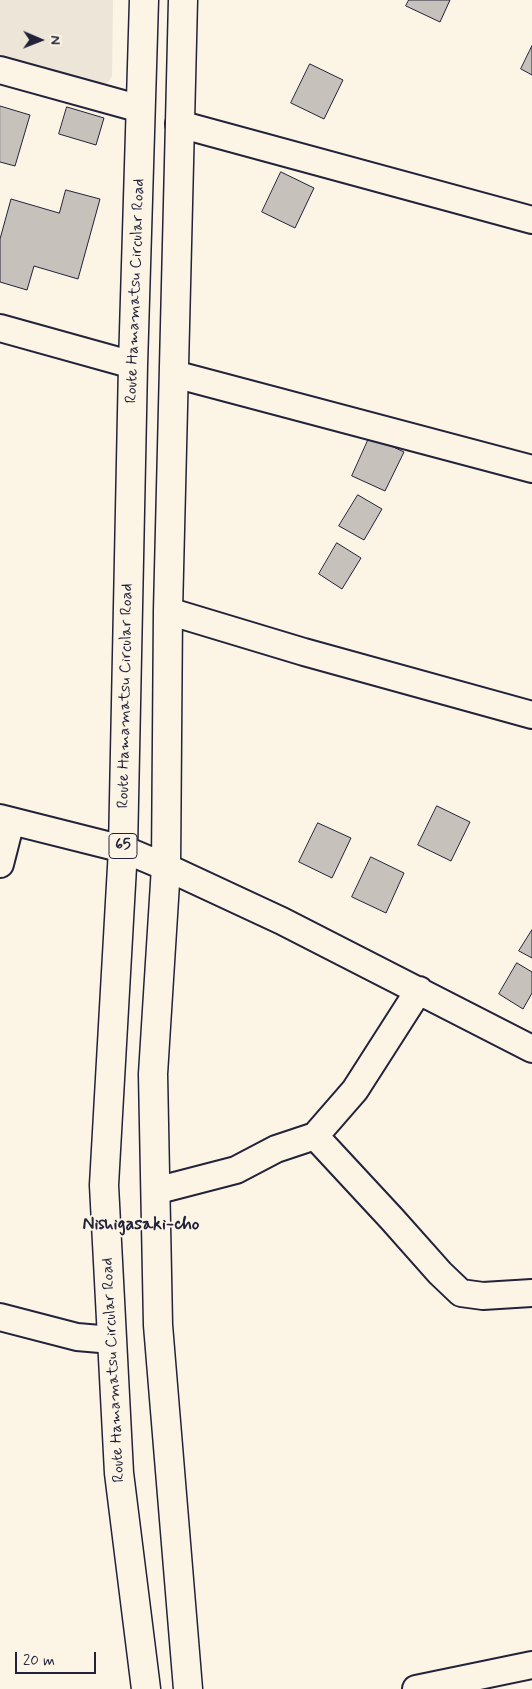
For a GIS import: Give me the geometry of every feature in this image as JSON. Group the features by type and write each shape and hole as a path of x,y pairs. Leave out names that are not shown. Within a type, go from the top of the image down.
{"main road":[{"name":"Route Hamamatsu Circular Road","path":"144,0 133,365 123,849 104,1185 119,1473 146,1689"},
{"path":"183,0 168,611 166,867 153,1074 158,1326 188,1689"}],"street":[{"path":"0,70 141,109"},
{"path":"179,124 532,220"},
{"path":"0,328 133,365"},
{"path":"174,374 532,469"},
{"path":"168,611 304,652 532,715"},
{"path":"0,864 6,820 123,849 166,867 420,990 532,1049"},
{"path":"155,1191 236,1170 276,1149 315,1136 355,1090 420,990"},
{"path":"315,1136 392,1218 440,1273 461,1293 483,1296 532,1293"},
{"path":"0,1317 77,1338 112,1340"},
{"path":"416,1689 532,1664"}],"shaded area":[{"path":"0,0 113,0 112,76 106,85 0,57"}],"building":[{"path":"409,0 450,0 440,22 406,6"},
{"path":"532,46 532,75 521,69"},
{"path":"310,64 343,80 324,119 291,103"},
{"path":"0,106 30,115 15,166 0,162"},
{"path":"67,107 104,118 96,145 59,134"},
{"path":"281,172 314,188 295,228 262,212"},
{"path":"66,190 100,199 78,279 34,266 27,290 0,282 0,239 11,199 59,213"},
{"path":"370,436 404,452 385,491 352,476"},
{"path":"358,495 382,509 364,540 339,526"},
{"path":"337,543 361,558 342,589 319,574"},
{"path":"437,806 470,822 451,861 418,845"},
{"path":"318,823 351,838 332,878 299,862"},
{"path":"371,857 404,873 386,913 352,897"},
{"path":"532,930 532,958 519,951"},
{"path":"517,963 532,972 532,993 523,1009 499,994"}],"district":[{"name":"Nishigasaki-cho","path":"141,1225"}]}
